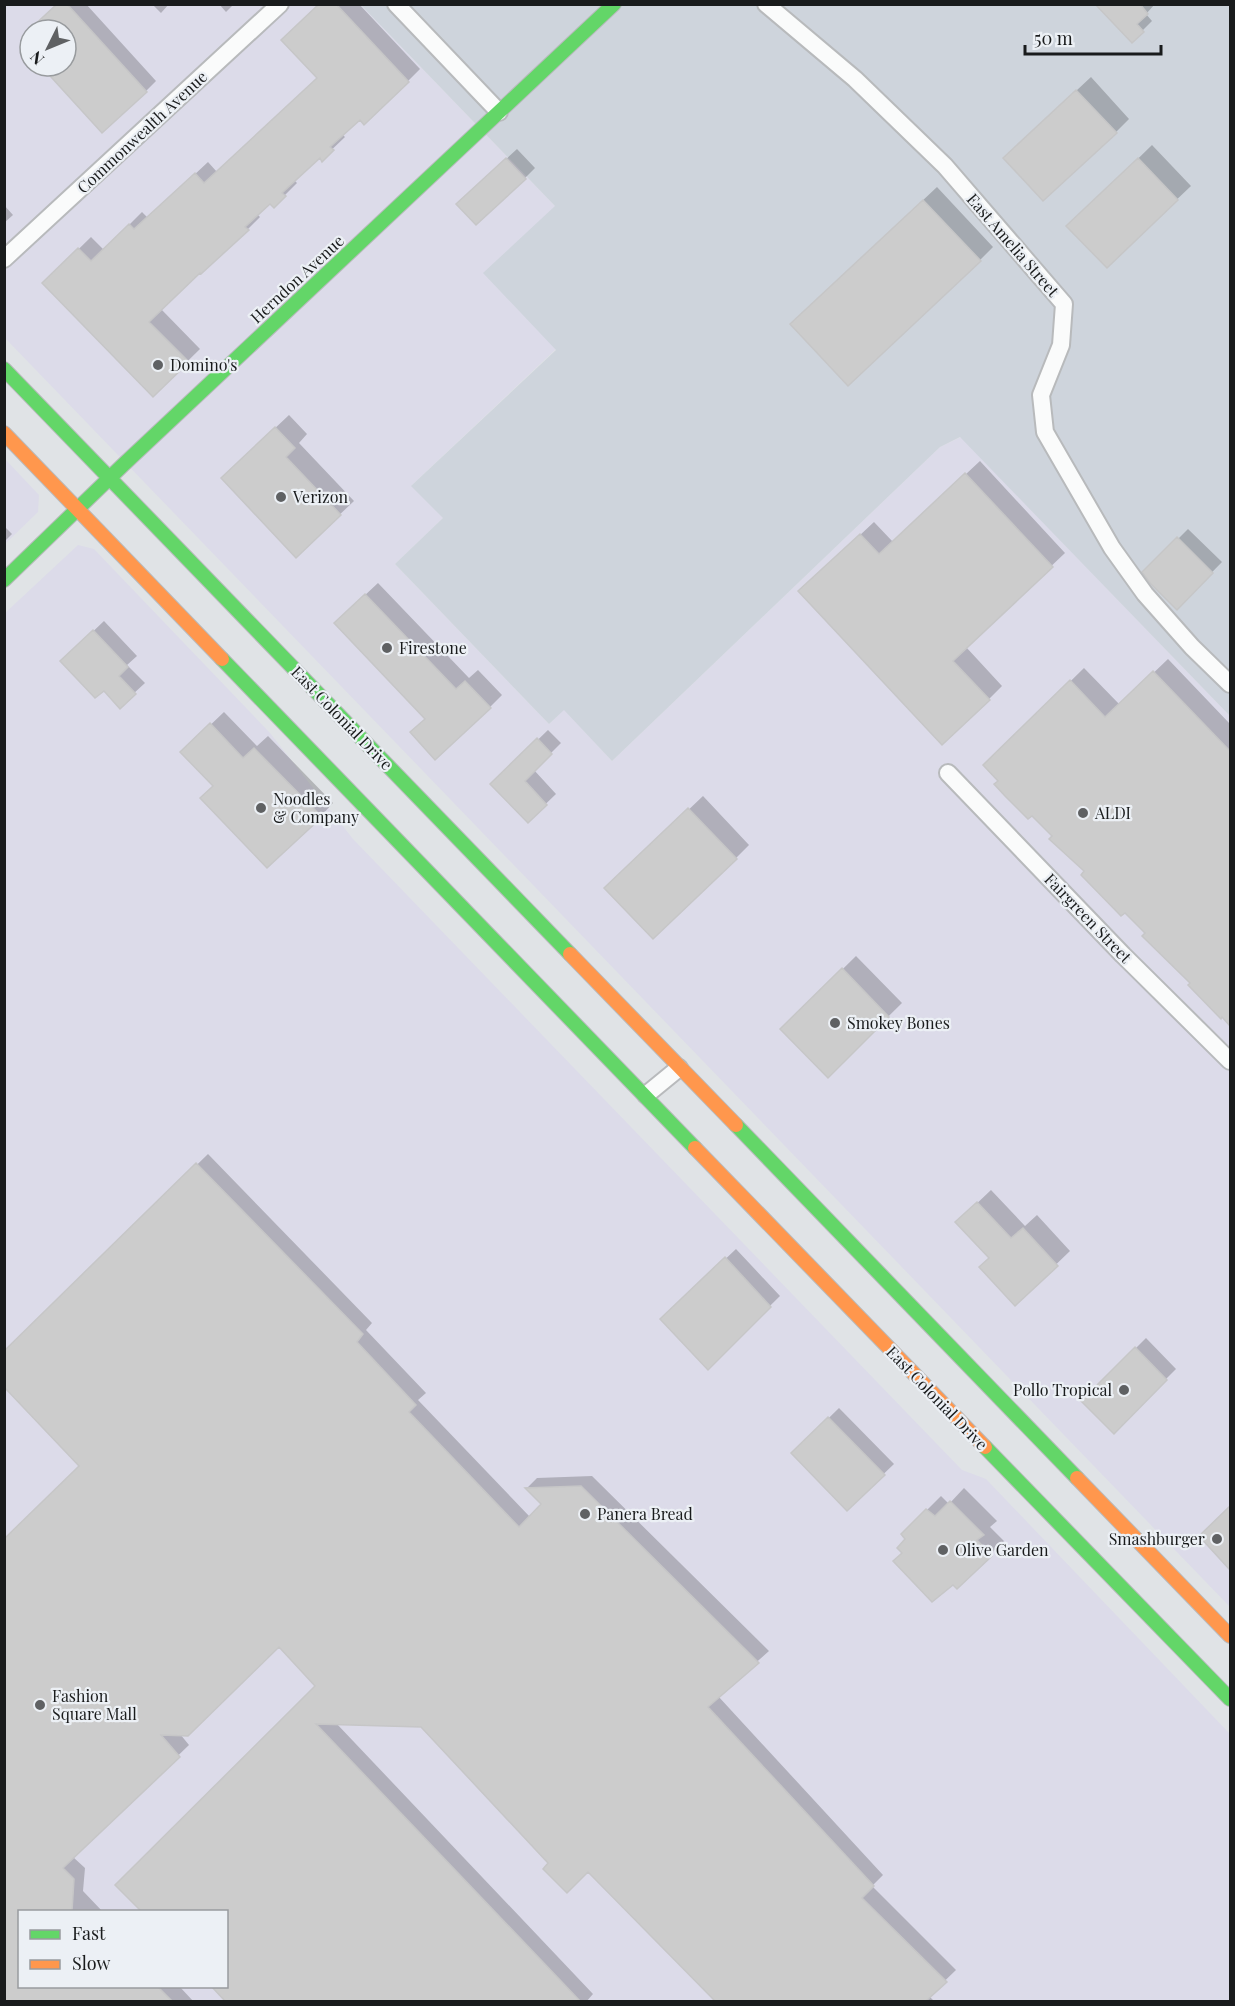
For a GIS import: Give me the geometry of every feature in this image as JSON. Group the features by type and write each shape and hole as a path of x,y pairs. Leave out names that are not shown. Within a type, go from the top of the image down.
{"main road":[{"name":"Herndon Avenue","path":"4,580 110,477 614,4"},
{"name":"East Colonial Drive","path":"4,369 1230,1636"},
{"name":"East Colonial Drive","path":"4,433 1230,1699"},
{"path":"869,1328 893,1330"},
{"path":"994,1410 1015,1413"},
{"path":"975,1437 998,1441"},
{"path":"1190,1613 1212,1617"}],"street":[{"name":"Commonwealth Avenue","path":"4,260 280,4"},
{"path":"396,4 499,112"},
{"name":"East Amelia Street","path":"766,4 855,79 945,166 1064,304 1061,345 1041,395 1045,432 1112,548 1146,594 1192,647 1230,684"},
{"name":"Fairgreen Street","path":"948,773 1123,956 1230,1061"},
{"path":"646,1095 679,1068"}],"shaded area":[{"path":"5,5 361,5 555,206 556,349 412,485 443,518 395,564 549,724 564,709 612,761 940,447 961,437 1230,716 1230,1607 5,338"},
{"path":"361,5 1230,5 1230,716 960,437 940,447 612,761 564,710 549,724 395,564 443,518 411,486 556,350 483,273 555,206"},
{"path":"5,459 39,495 38,512 5,544"},
{"path":"78,545 94,549 270,733 353,839 962,1470 986,1479 1230,1734 1230,2001 5,2002 4,614"}],"building":[{"path":"57,4 67,4 147,92 102,133 52,78 78,78 78,18 42,18"},
{"path":"319,4 336,4 409,82 364,125 360,120 330,147 334,150 322,162 320,158 282,193 286,196 274,208 270,204 245,227 249,230 149,322 189,362 153,397 42,283 78,248 91,261 129,224 134,229 195,173 204,183 317,78 281,40"},
{"path":"1095,4 1140,4 1148,14 1137,24 1144,32 1132,43"},
{"path":"1076,90 1117,133 1043,201 1003,158"},
{"path":"506,158 526,179 476,225 456,204"},
{"path":"1138,158 1178,200 1107,268 1066,226"},
{"path":"923,200 981,261 848,386 790,324"},
{"name":"Verizon","path":"275,427 295,448 286,457 341,515 296,558 221,478"},
{"path":"965,473 1053,567 953,661 990,700 942,745 798,591 860,534 879,554"},
{"path":"1177,537 1213,573 1177,610 1142,572"},
{"path":"365,594 456,689 465,681 491,708 435,760 410,732 425,719 334,623"},
{"path":"93,630 128,667 119,676 136,694 120,709 104,691 95,698 60,661"},
{"path":"1153,671 1230,751 1230,1026 1142,936 1145,933 1125,913 1121,916 1081,875 1084,871 1049,839 1052,836 1032,816 1028,819 1005,796 994,784 998,781 983,765 1070,680 1105,717"},
{"name":"Noodles & Company","path":"210,723 243,758 254,748 322,817 267,868 200,798 213,786 180,752"},
{"path":"537,738 552,754 525,781 547,805 528,823 490,784"},
{"path":"688,808 737,859 653,939 604,888"},
{"name":"Smokey Bones","path":"842,968 889,1017 828,1078 780,1029"},
{"path":"196,1163 363,1334 357,1342 416,1405 409,1412 519,1527 541,1504 525,1488 581,1486 759,1663 708,1707 874,1886 862,1898 947,1982 926,2001 715,2001 588,1872 567,1893 543,1869 548,1863 421,1727 316,1724 580,2001 225,2001 213,1988 228,1988 228,1910 140,1910 115,1885 315,1686 279,1647 188,1736 161,1735 180,1757 63,1868 74,1879 72,1910 18,1910 18,1988 159,1988 172,2001 4,2001 4,1539 79,1466 4,1387 4,1351"},
{"path":"977,1202 1011,1238 1023,1228 1058,1266 1015,1306 979,1267 989,1258 955,1222"},
{"path":"725,1257 771,1307 708,1370 660,1319"},
{"name":"Pollo Tropical","path":"1135,1347 1167,1380 1114,1434 1081,1401"},
{"path":"828,1417 885,1475 847,1511 791,1453"},
{"name":"Olive Garden","path":"950,1501 984,1535 977,1540 992,1556 957,1589 953,1585 932,1602 893,1561 902,1553 897,1548 905,1539 901,1534 926,1509 935,1516"},
{"path":"1230,1506 1230,1570 1199,1536"}],"traffic: fast":[{"path":"4,580 123,465 614,4"},
{"path":"4,369 570,954"},
{"path":"222,659 695,1148"},
{"path":"736,1125 1077,1478"},
{"path":"985,1447 1230,1699"}],"traffic: slow":[{"path":"4,433 222,659"},
{"path":"570,954 736,1125"},
{"path":"695,1148 985,1447"},
{"path":"1077,1478 1230,1636"}],"place":[{"name":"Domino's","path":"158,365"},
{"name":"Verizon","path":"281,497"},
{"name":"Firestone","path":"387,648"},
{"name":"Noodles & Company","path":"261,808"},
{"name":"ALDI","path":"1083,813"},
{"name":"Smokey Bones","path":"835,1023"},
{"name":"Pollo Tropical","path":"1124,1390"},
{"name":"Panera Bread","path":"585,1514"},
{"name":"Smashburger","path":"1217,1539"},
{"name":"Olive Garden","path":"943,1550"},
{"name":"Fashion Square Mall","path":"40,1705"}]}
